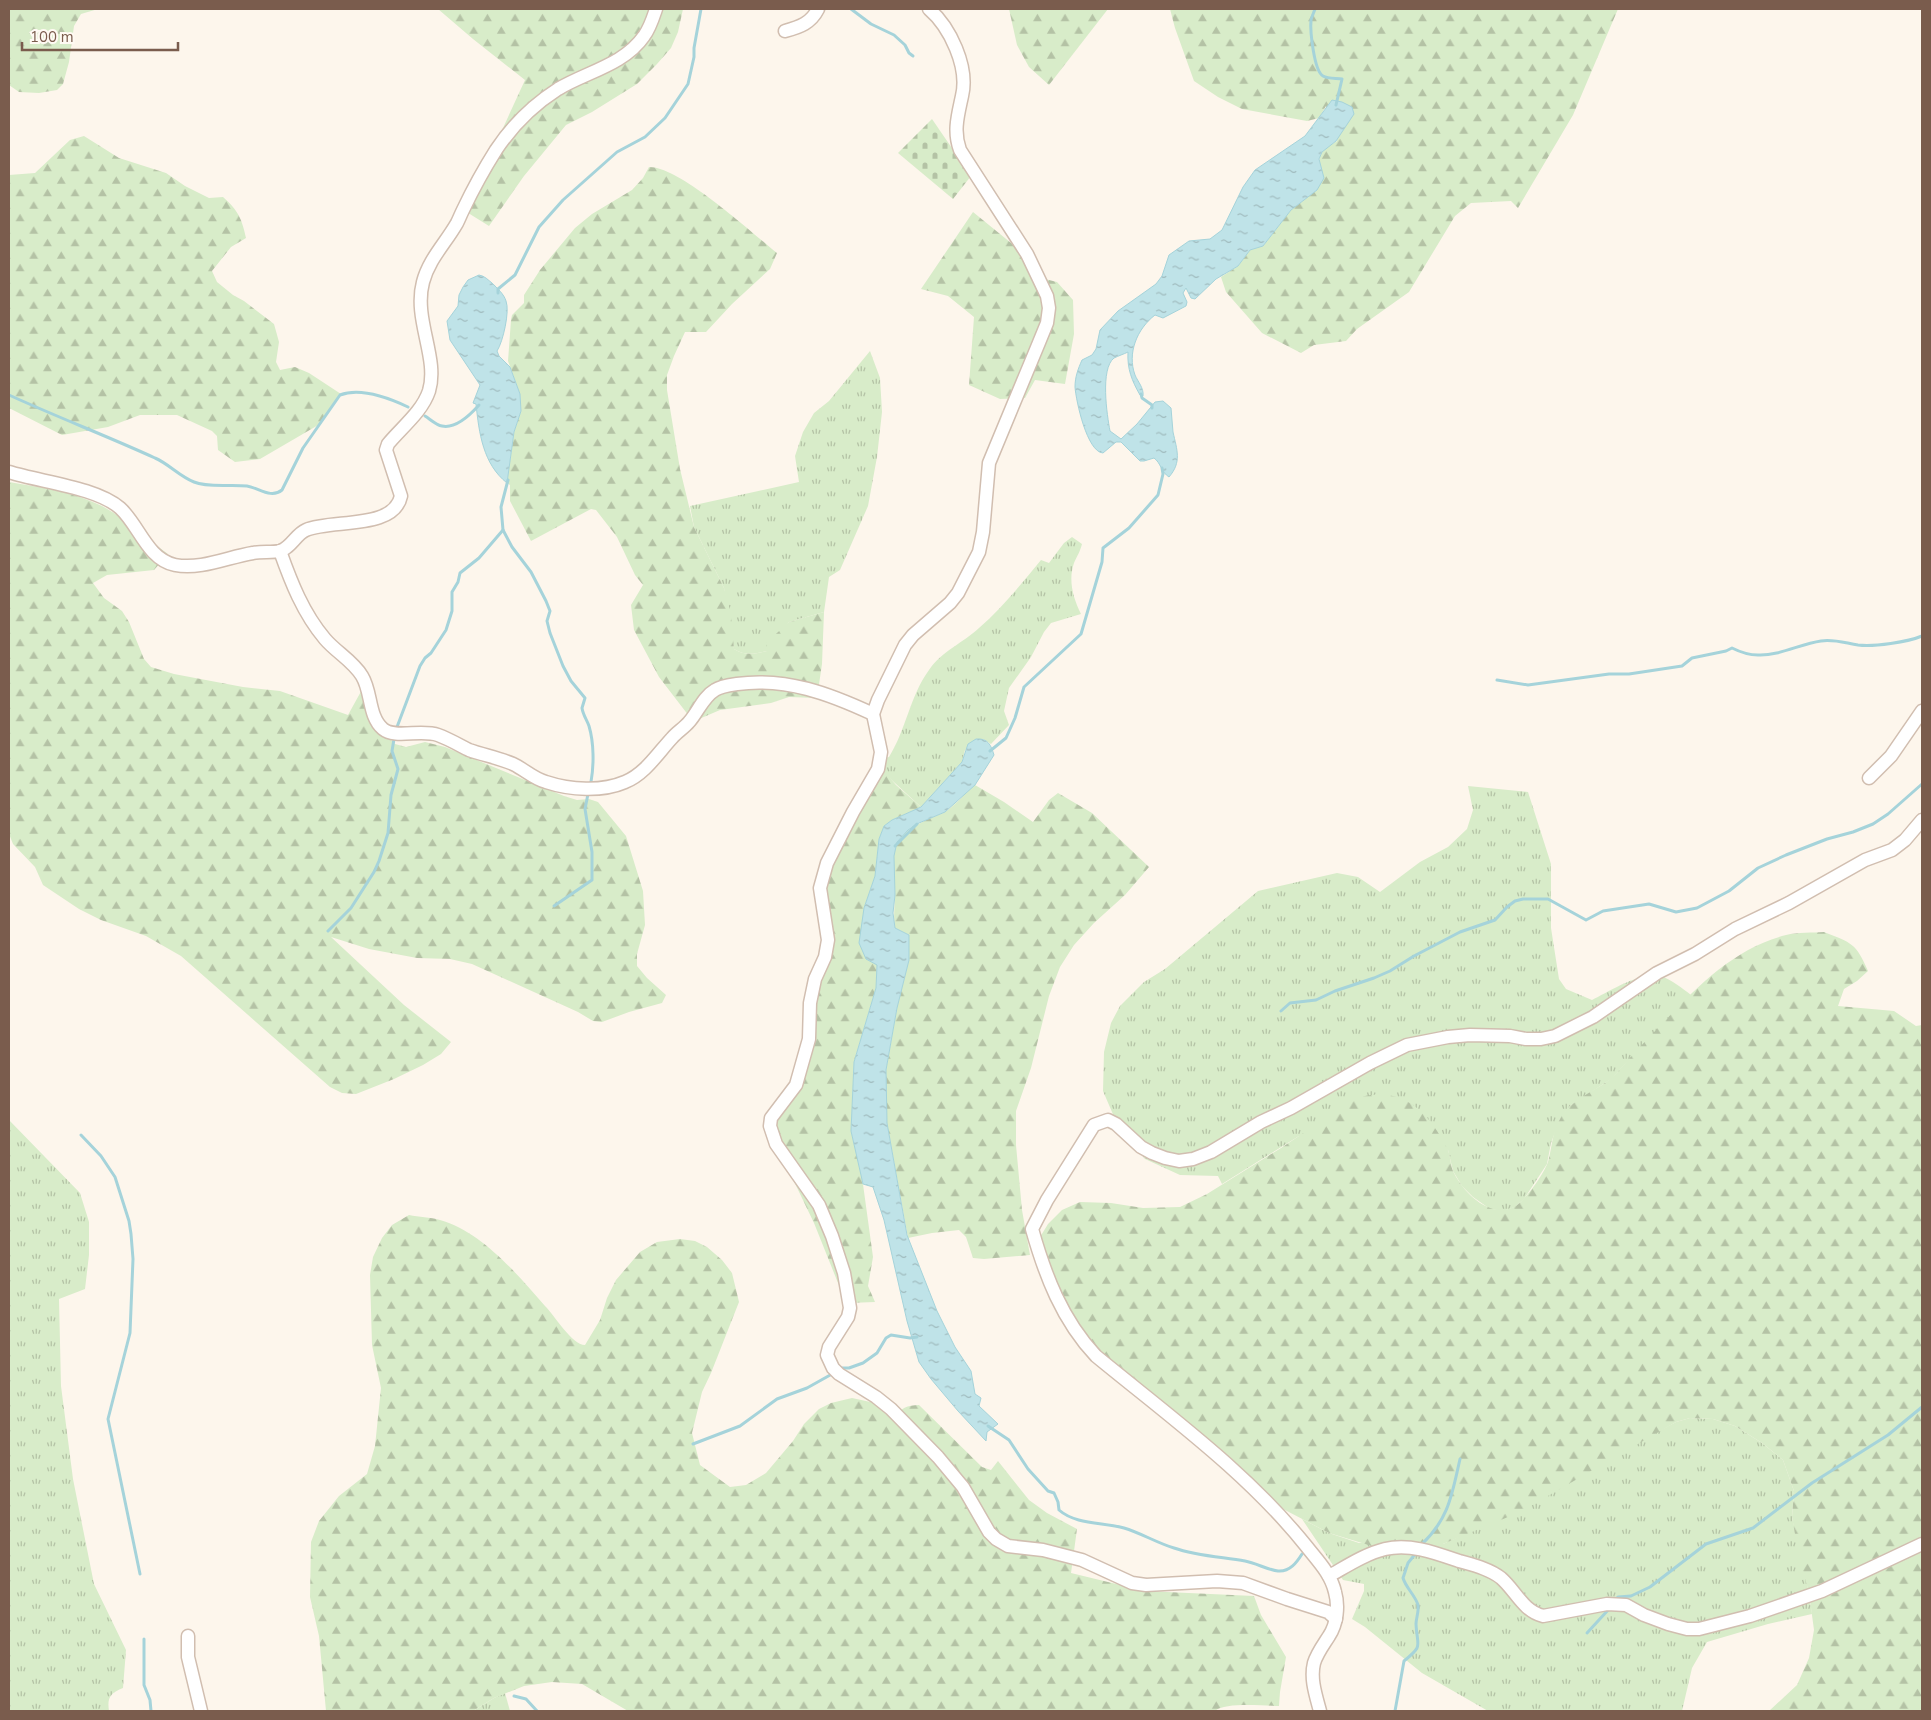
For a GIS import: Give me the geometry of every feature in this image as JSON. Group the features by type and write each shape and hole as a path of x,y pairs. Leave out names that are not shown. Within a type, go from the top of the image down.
{"street":[{"path":"9,472 82,491 121,508 156,554 174,564 203,564 228,560 252,553 280,551 286,548 304,530 380,518 388,514 398,504 401,496 386,450 388,444 421,406 429,390 431,367 422,321 421,295 422,283 431,262 458,222 472,192 497,150 516,124 556,90 578,78 616,62 644,36 656,9"},
{"path":"785,31 802,27 812,19 818,9"},
{"path":"928,9 942,22 948,32 953,42 962,73 964,85 957,118 957,142 967,161 995,201 1027,254 1047,296 1049,308 1038,345 989,463 983,532 976,558 958,593 950,603 912,634 878,700 873,714 881,752 878,769 827,863 820,888 828,940 825,957 815,979 810,1003 809,1039 796,1085 789,1096 774,1112 770,1126 776,1144 819,1204 844,1273 850,1308 848,1317 829,1347 827,1355 832,1368 892,1409 952,1472 989,1532 1008,1546 1065,1555 1082,1560 1132,1583 1146,1585 1217,1581 1243,1583 1287,1600 1328,1612 1336,1619"},
{"path":"280,551 309,617 327,641 353,664 364,679 377,722 384,730 391,734 410,732 439,735 468,749 515,765 545,782 590,788 608,787 626,782 646,768 678,731 688,723 709,695 716,689 727,686 771,682 804,688 832,695 873,714"},
{"path":"1869,778 1891,756 1922,711"},
{"path":"1320,1711 1315,1691 1314,1662 1331,1634 1336,1619 1336,1593 1329,1576 1299,1537 1252,1486 1096,1356 1082,1340 1050,1285 1032,1228 1047,1200 1094,1126 1108,1120 1116,1124 1141,1147 1152,1153 1179,1161 1193,1159 1211,1152 1261,1122 1292,1108 1393,1051 1408,1045 1440,1038 1470,1035 1510,1036 1526,1039 1541,1039 1555,1036 1593,1017 1657,973 1695,954 1735,929 1789,903 1865,860 1892,850 1905,840 1922,820"},
{"path":"1329,1576 1384,1549 1404,1547 1426,1550 1487,1570 1500,1577 1511,1587 1525,1607 1534,1614 1543,1616 1608,1604 1626,1605 1644,1615 1668,1624 1687,1629 1699,1629 1750,1616 1822,1591 1922,1544"},
{"path":"188,1636 188,1657 201,1711"}],"green space":[{"path":"9,9 98,9 81,14 74,26 69,62 63,84 57,90 39,93 19,92 9,85"},
{"path":"438,9 683,9 678,32 671,48 657,64 637,84 592,112 566,125 524,176 489,226 465,211 525,80"},
{"path":"1009,9 1108,9 1049,85 1029,67 1017,45"},
{"path":"1170,9 1618,9 1573,115 1518,208 1511,201 1471,203 1455,216 1409,292 1357,329 1346,341 1314,345 1301,353 1262,333 1226,292 1221,277 1238,266 1250,250 1263,246 1291,210 1317,190 1320,156 1324,149 1337,141 1326,106 1319,118 1307,121 1242,109 1218,97 1194,81"},
{"path":"932,119 971,176 953,199 898,153"},
{"path":"84,136 119,158 166,173 185,186 209,198 223,197 232,206 241,220 246,238 231,247 212,271 217,282 274,324 279,342 276,362 280,370 295,367 309,373 341,394 320,424 260,459 235,462 218,450 217,436 212,431 177,415 140,415 108,427 62,435 9,408 9,175 35,173 70,140"},
{"path":"649,167 678,177 696,188 777,253 770,269 732,304 706,332 685,332 667,375 667,390 680,469 694,527 724,588 731,614 734,649 750,654 767,651 766,643 789,622 824,612 822,664 817,698 789,697 771,703 720,710 692,720 659,677 634,630 631,605 643,585 635,575 617,537 596,510 591,509 531,541 510,501 510,485 507,483 514,432 521,411 520,394 508,361 512,315 524,303 524,295 540,270 575,228 592,214 632,190 643,178"},
{"path":"973,212 1016,247 1033,276 1057,282 1073,300 1074,334 1065,384 1035,380 1025,398 1000,399 969,385 974,317 948,296 921,289"},
{"path":"870,351 880,378 882,412 877,457 868,506 840,570 829,577 824,612 789,622 767,651 750,654 742,653 734,649 724,588 694,527 690,506 799,482 795,456 803,432 814,413 829,401"},
{"path":"9,482 44,488 91,501 111,511 168,554 154,570 107,575 93,583 104,598 122,611 129,622 144,659 151,667 174,674 243,687 280,691 348,715 364,686 384,732 395,744 406,747 425,742 445,747 564,796 577,800 589,799 598,802 626,836 643,891 645,925 637,954 637,966 666,995 662,1003 602,1022 593,1021 578,1012 472,964 450,959 417,958 369,949 331,937 404,1005 451,1042 441,1054 394,1079 356,1094 342,1093 330,1087 181,956 146,936 101,920 79,909 43,885 35,867 13,844 9,834"},
{"path":"1072,537 1082,544 1071,576 1074,595 1081,614 1051,623 1031,657 1009,688 1004,711 1009,725 991,744 983,739 965,750 962,762 921,807 884,773 881,759 889,757 895,747 912,702 923,680 934,663 973,633 996,612 1041,560 1049,563 1064,543"},
{"path":"884,771 896,785 921,807 892,820 884,826 879,839 875,876 864,908 877,965 876,988 854,1062 851,1131 862,1177 873,1257 868,1286 875,1302 849,1303 838,1283 814,1223 776,1144 775,1122 789,1101 830,944 825,887 848,828"},
{"path":"975,785 1033,822 1049,800 1058,793 1092,813 1149,867 1125,895 1094,923 1074,945 1060,967 1049,996 1031,1068 1016,1111 1016,1145 1022,1210 1030,1255 984,1259 973,1258 966,1237 959,1230 908,1238 887,1123 886,1070 897,1008 909,960 909,935 895,928 894,853 903,835 919,824 947,811"},
{"path":"1468,786 1528,792 1551,864 1551,928 1559,979 1566,989 1592,1000 1635,979 1654,975 1661,976 1677,984 1691,995 1611,1079 1570,1106 1560,1119 1551,1143 1547,1164 1524,1199 1515,1207 1503,1211 1490,1209 1473,1197 1462,1186 1453,1171 1448,1150 1299,1136 1222,1184 1218,1176 1180,1175 1145,1159 1118,1126 1103,1091 1104,1052 1111,1023 1120,1006 1144,982 1165,969 1258,891 1337,873 1358,877 1380,892 1420,862 1448,847 1467,829 1473,810"},
{"path":"1824,932 1852,945 1860,955 1868,971 1844,989 1838,1006 1894,1011 1916,1026 1922,1025 1922,1711 1769,1711 1797,1685 1809,1658 1814,1630 1809,1593 1798,1551 1792,1517 1794,1491 1783,1460 1762,1443 1735,1426 1713,1419 1690,1418 1676,1422 1520,1512 1443,1544 1421,1549 1385,1550 1329,1533 1285,1510 1256,1488 1076,1336 1034,1247 1048,1224 1062,1210 1080,1202 1111,1203 1143,1208 1180,1207 1207,1194 1281,1148 1354,1099 1370,1095 1385,1095 1398,1098 1410,1103 1421,1111 1439,1134 1448,1151 1458,1181 1471,1196 1487,1207 1496,1210 1514,1207 1528,1194 1546,1167 1555,1129 1564,1112 1576,1101 1614,1076 1671,1014 1705,981 1742,953 1763,943 1791,934"},
{"path":"9,1120 80,1193 89,1222 89,1255 85,1289 59,1299 61,1386 73,1479 94,1584 126,1650 123,1688 110,1696 109,1711 9,1711"},
{"path":"409,1215 436,1219 455,1226 484,1244 511,1268 569,1335 580,1344 585,1345 600,1320 607,1298 616,1280 640,1252 657,1242 680,1239 695,1241 707,1247 722,1260 732,1273 739,1302 702,1392 692,1433 700,1465 730,1487 746,1485 766,1473 793,1441 804,1424 819,1409 831,1403 852,1398 875,1403 894,1418 905,1408 919,1405 982,1467 991,1470 998,1461 1029,1500 1047,1513 1077,1529 1071,1573 1145,1591 1254,1596 1261,1615 1286,1657 1279,1706 1236,1705 1220,1708 1215,1711 628,1711 582,1684 552,1682 524,1686 494,1698 473,1711 326,1711 319,1636 310,1597 311,1542 319,1521 339,1496 367,1474 375,1446 381,1388 372,1345 370,1275 373,1257 382,1238 392,1225"},
{"path":"1690,1418 1713,1419 1735,1426 1762,1443 1783,1460 1794,1491 1792,1517 1812,1614 1768,1624 1707,1642 1692,1668 1682,1711 1488,1711 1422,1673 1365,1627 1352,1619 1364,1591 1364,1584 1343,1580 1302,1519 1329,1533 1359,1543 1443,1544 1676,1422"},
{"path":"505,1693 510,1711 473,1711 494,1698"}],"water":[{"path":"1332,100 1352,107 1354,114 1336,141 1322,152 1319,159 1324,178 1317,190 1291,210 1263,246 1250,250 1238,266 1216,279 1195,299 1191,298 1186,288 1183,293 1187,302 1186,306 1163,318 1155,315 1143,327 1135,342 1132,358 1135,375 1142,388 1143,396 1140,395 1131,375 1128,364 1128,352 1114,358 1110,364 1106,382 1107,414 1110,431 1121,439 1137,424 1155,402 1163,401 1171,408 1177,461 1169,477 1154,458 1140,461 1121,442 1116,442 1103,453 1097,450 1083,425 1075,387 1077,373 1082,360 1092,355 1096,349 1100,330 1118,311 1156,284 1162,276 1169,255 1189,241 1210,239 1222,230 1243,187 1255,170 1305,136"},
{"path":"479,275 492,283 506,301 505,326 502,341 497,351 499,356 510,367 520,394 521,411 514,432 507,483 492,467 487,457 481,437 476,404 473,403 480,385 450,340 447,321 458,306 459,295 463,287 468,280"},
{"path":"976,739 986,741 992,748 994,755 975,785 945,812 919,823 908,830 897,842 894,856 895,895 893,913 895,928 909,935 909,960 897,1008 886,1070 887,1123 907,1235 937,1311 955,1347 971,1371 975,1394 981,1398 979,1406 998,1424 987,1432 986,1441 958,1411 919,1362 907,1321 884,1220 873,1187 863,1184 851,1131 854,1062 876,988 877,965 866,959 859,943 864,908 875,876 879,839 884,826 892,820 921,807 962,762 968,744"}],"waterway":[{"path":"498,293 498,289 515,275 539,227 563,200 617,152 645,137 665,118 688,84 701,9"},
{"path":"851,9 871,24 894,35 913,56"},
{"path":"1315,9 1311,25 1313,50 1317,67 1323,76 1342,79 1336,105"},
{"path":"9,395 155,458 194,482 206,485 247,486 269,493 282,490 303,448 340,395 357,392 366,393 384,397 408,407"},
{"path":"1141,394 1142,398 1152,405 1152,408"},
{"path":"425,416 442,426 453,425 463,420 479,405"},
{"path":"990,751 1006,738 1015,718 1024,687 1081,634 1102,562 1103,548 1129,528 1158,495 1163,474 1162,468"},
{"path":"508,480 501,507 503,530 512,547 531,572 546,601 550,611 547,621 550,633 563,666 571,681 585,698 582,708 591,733 593,747 591,782"},
{"path":"397,727 420,666 446,630 452,611 452,592 458,582 460,573 479,558 503,530"},
{"path":"1497,680 1528,685 1682,666 1692,658 1732,648 1748,654 1766,655 1821,641 1835,641 1858,645 1882,645 1922,636"},
{"path":"328,931 351,908 379,861 388,833 391,795 398,769 392,751 394,739"},
{"path":"1281,1011 1290,1003 1316,1000 1390,971 1460,932 1495,920 1507,907 1515,901 1523,899 1548,899 1586,920 1603,911 1649,904 1676,912 1697,908 1729,891 1758,868 1827,839 1873,824 1888,814 1922,784"},
{"path":"554,906 592,880 592,852 585,809 588,794"},
{"path":"895,846 917,824"},
{"path":"81,1135 101,1156 115,1177 129,1221 131,1234 133,1259 130,1333 108,1419 140,1574"},
{"path":"841,1368 849,1368 863,1363 877,1353 886,1338 891,1335 910,1338 917,1337"},
{"path":"693,1444 740,1426 777,1399 807,1388 832,1374"},
{"path":"1615,1600 1618,1597 1631,1596 1650,1587 1706,1544 1753,1528 1812,1483 1888,1435 1922,1407"},
{"path":"988,1426 1009,1440 1028,1469 1048,1491 1054,1493 1059,1510 1066,1515 1082,1521 1124,1528 1183,1551 1245,1561 1278,1571 1290,1568 1302,1554"},
{"path":"1421,1545 1438,1526 1444,1516 1452,1495 1460,1459"},
{"path":"1395,1711 1404,1661 1414,1652 1418,1645 1416,1624 1418,1605 1403,1578 1408,1563 1416,1553"},
{"path":"1587,1633 1609,1609"},
{"path":"144,1639 144,1685 150,1700 151,1711"},
{"path":"514,1696 526,1699 537,1711"}]}
